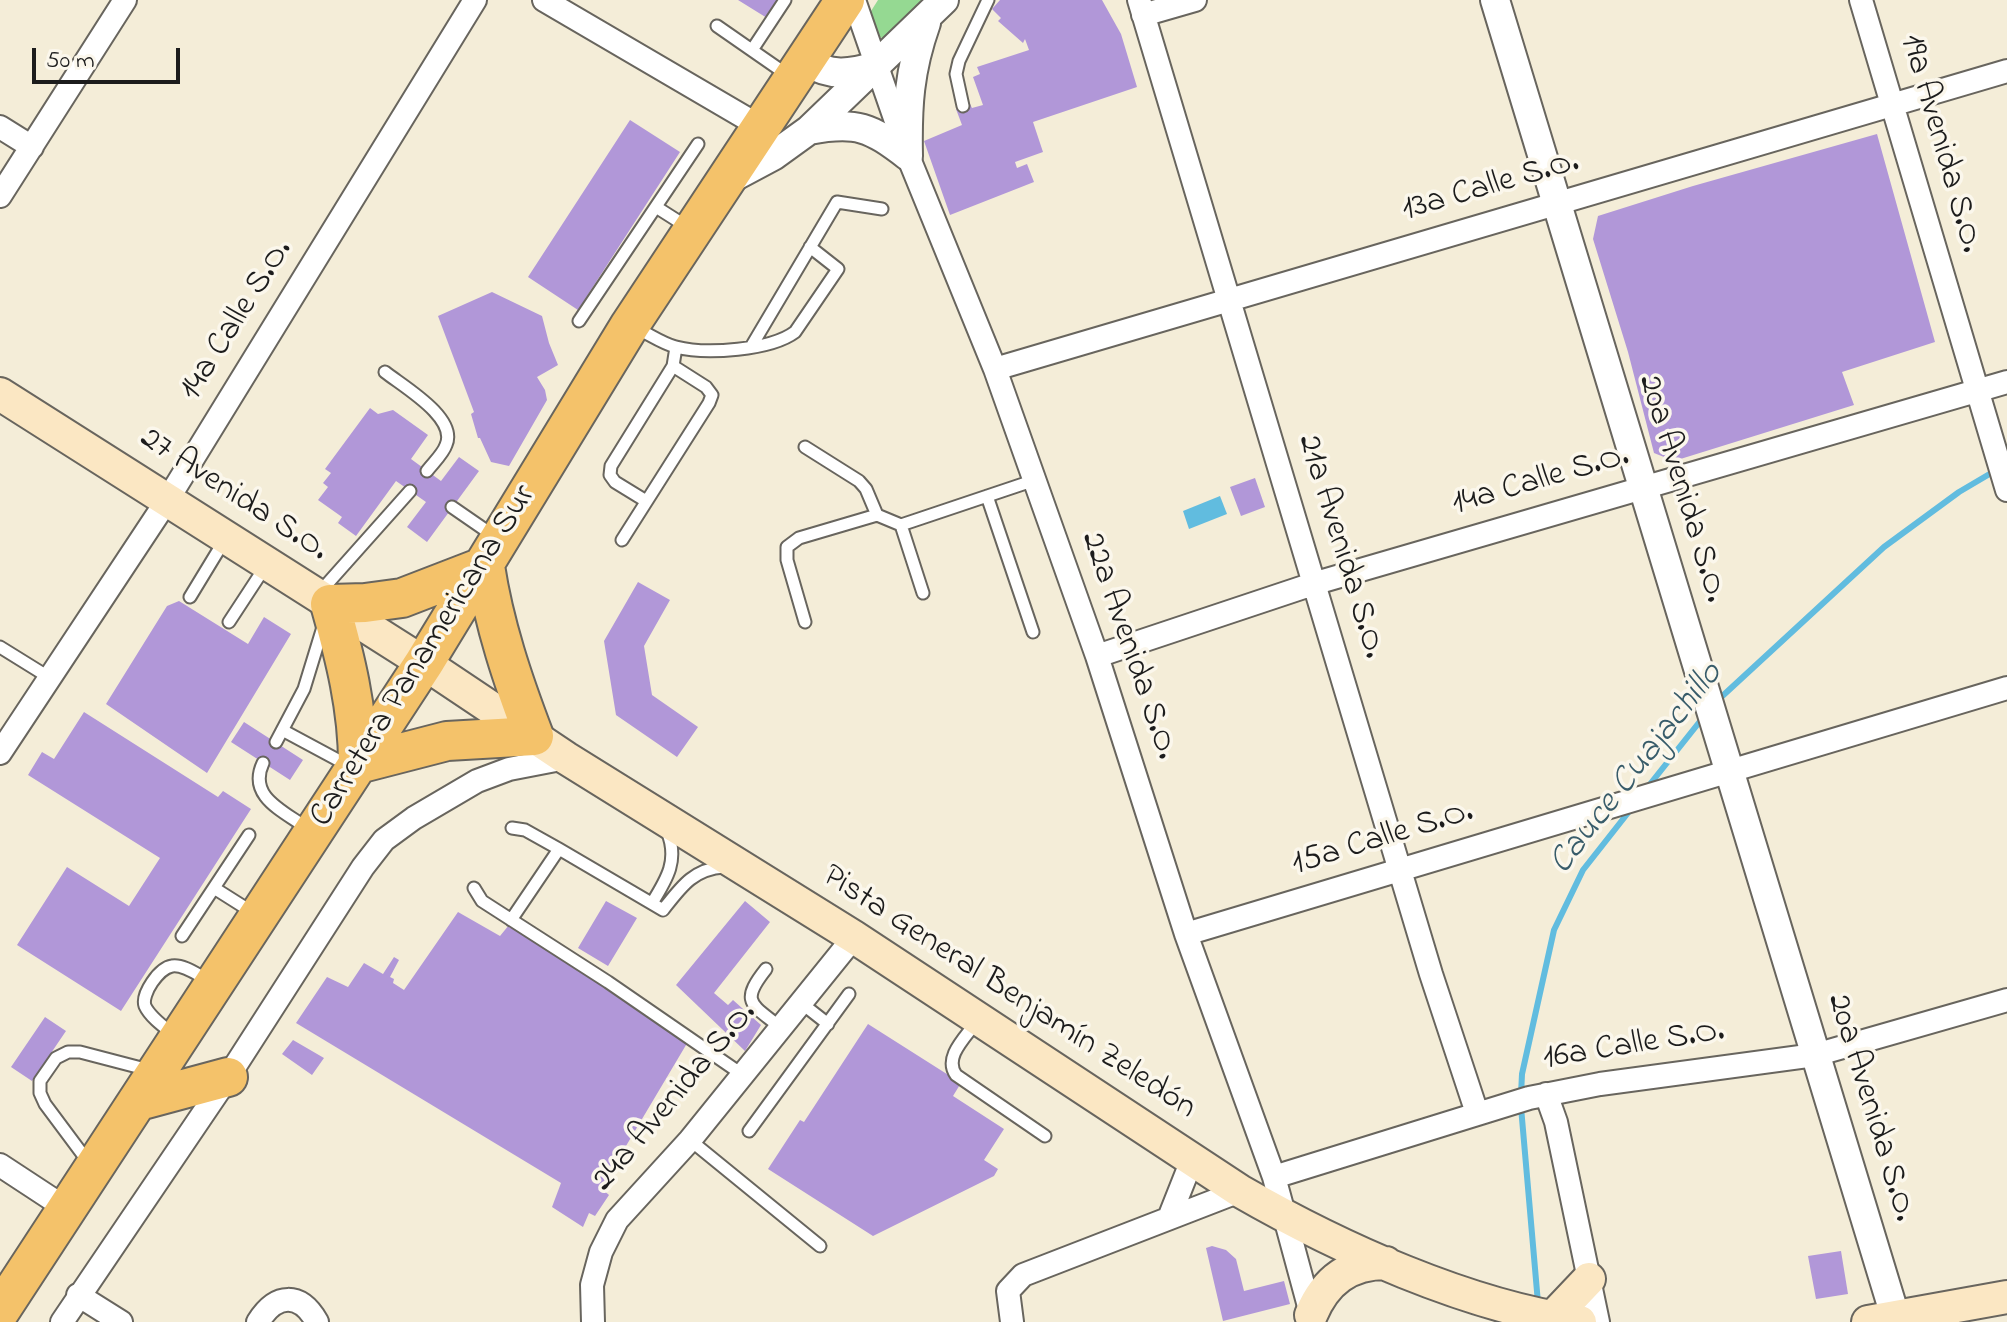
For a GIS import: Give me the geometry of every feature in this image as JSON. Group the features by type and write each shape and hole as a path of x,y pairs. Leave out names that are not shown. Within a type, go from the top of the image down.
{"highway":[{"name":"Carretera Panamericana Sur","path":"0,1311 314,834 493,554 630,325 845,0"},
{"path":"493,554 494,613 509,670 534,736 447,741 357,766 356,710 324,600 365,603 402,598 493,554"},
{"path":"148,1086 228,1077"}],"main road":[{"name":"27 Avenida S.O.","path":"0,394 424,663"},
{"name":"Pista General Benjamín Zeledón","path":"424,663 566,758 854,937 977,1020 1287,1219 1458,1291 1553,1318"},
{"path":"1312,1319 1323,1291 1339,1275 1360,1266 1386,1263"},
{"path":"1553,1318 1589,1279"},
{"path":"1887,1321 2007,1297"}],"street":[{"path":"0,196 125,0"},
{"name":"14a Calle S.O.","path":"0,753 168,499 475,0"},
{"path":"544,0 761,127"},
{"name":"22a Avenida S.O.","path":"854,0 908,156 995,369 1097,656 1186,934 1274,1177 1312,1319"},
{"path":"1141,8 1195,0"},
{"name":"20a Avenida S.O.","path":"1495,0 1815,1055 1887,1321"},
{"name":"19a Avenida S.O.","path":"1861,0 2002,475"},
{"name":"21a Avenida S.O.","path":"1141,8 1400,870 1477,1113"},
{"path":"726,181 773,156 809,130 936,9"},
{"path":"908,156 910,77 936,9"},
{"path":"799,70 818,69 843,74 878,66"},
{"name":"13a Calle S.O.","path":"995,369 2007,71"},
{"path":"809,130 836,125 857,126 878,133 908,156"},
{"path":"0,127 32,147"},
{"name":"14a Calle S.O.","path":"1097,656 1316,583 2007,382"},
{"path":"1728,771 2007,688"},
{"path":"62,1322 228,1077 363,867 384,840 414,818 477,781 509,769 566,758"},
{"name":"15a Calle S.O.","path":"1186,934 1728,771"},
{"name":"24a Avenida S.O.","path":"593,1322 592,1285 601,1252 617,1220 690,1140 854,937"},
{"name":"16a Calle S.O.","path":"1274,1177 1538,1096 1815,1055 2007,1000"},
{"path":"1538,1096 1556,1122 1598,1322"},
{"path":"1169,1218 1192,1160"},
{"path":"0,1165 67,1209"},
{"path":"1012,1322 1008,1291 1023,1275 1240,1191"},
{"path":"78,1295 121,1322"},
{"path":"258,1322 264,1312 276,1303 289,1299 301,1303 315,1318"}],"lane":[{"path":"752,50 785,0"},
{"path":"963,106 956,74 986,1"},
{"path":"717,26 752,50 799,70"},
{"path":"579,321 698,144"},
{"path":"751,347 837,202 882,209"},
{"path":"656,207 693,231"},
{"path":"630,325 676,347 716,350 775,343 795,332 838,269 810,247"},
{"path":"646,501 615,482 610,475 611,466 673,366 676,347"},
{"path":"622,540 712,395 706,387 673,366"},
{"path":"385,372 442,418 449,432 446,446 427,471"},
{"path":"805,447 859,481 866,489 877,515"},
{"path":"805,622 787,560 787,547 799,538 877,515 901,525 1035,480"},
{"path":"276,742 304,689 324,600 410,491"},
{"path":"987,496 1033,632"},
{"path":"452,507 493,554"},
{"path":"901,525 923,593"},
{"path":"190,597 227,537"},
{"path":"229,622 268,564"},
{"path":"0,647 50,678"},
{"path":"284,731 357,766"},
{"path":"263,763 257,775 263,795 314,834"},
{"path":"658,907 674,853 661,816"},
{"path":"512,828 525,830 658,907"},
{"path":"182,936 249,835"},
{"path":"511,920 559,849"},
{"path":"658,907 694,874 708,868 746,869"},
{"path":"214,888 259,916"},
{"path":"474,888 482,901 743,1075"},
{"path":"179,1040 145,1006 145,996 161,971 170,966 180,966 215,984"},
{"path":"766,969 751,987 750,996 754,1005 781,1028"},
{"path":"749,1131 849,994"},
{"path":"800,1002 828,1024"},
{"path":"977,1020 951,1057 951,1067 956,1075 1045,1136"},
{"path":"94,1169 45,1104 40,1093 40,1081 56,1058 68,1052 80,1052 148,1086"},
{"path":"690,1140 820,1246"}],"green space":[{"path":"878,0 926,0 886,39 872,35 866,19"}],"water":[{"path":"1220,496 1227,514 1189,529 1183,511"}],"building":[{"path":"738,0 779,0 767,18"},
{"path":"1000,0 1102,0 1121,34 1137,87 1033,122 1043,152 1015,162 1017,168 1027,164 1034,182 950,215 924,141 962,125 956,109 970,104 972,108 983,105 973,77 980,74 977,67 1029,50 1025,39 1023,43 998,21 1001,18 992,9"},
{"path":"630,120 680,152 578,310 528,277"},
{"path":"1877,134 1935,342 1842,372 1854,405 1674,461 1654,453 1628,352 1593,239 1598,216"},
{"path":"492,292 542,316 558,365 537,377 547,400 509,466 491,462 478,438 471,414 474,412 438,316"},
{"path":"370,408 378,414 393,410 428,435 411,459 441,481 459,457 479,471 427,542 407,527 426,502 396,481 356,536 338,523 342,517 318,500 328,487 323,483 331,473 325,469"},
{"path":"1255,478 1265,507 1241,516 1230,487"},
{"path":"638,582 670,600 644,646 652,695 698,727 677,757 616,715 604,641"},
{"path":"179,601 248,644 264,617 291,634 207,773 106,704 167,606"},
{"path":"84,712 218,797 223,791 251,809 121,1011 17,945 67,867 129,906 160,858 28,775 42,752 54,759"},
{"path":"244,722 303,760 290,780 231,742"},
{"path":"606,901 637,918 608,966 578,948"},
{"path":"745,901 770,922 714,993 728,1005 733,1000 761,1025 745,1051 676,985"},
{"path":"458,912 500,936 509,925 689,1040 601,1188 609,1195 595,1216 589,1213 583,1227 552,1207 561,1183 296,1023 327,977 348,987 364,963 383,974 394,957 399,960 390,977 404,990"},
{"path":"45,1017 66,1031 32,1081 11,1067"},
{"path":"868,1024 961,1083 953,1096 1004,1129 984,1160 998,1169 994,1176 873,1236 768,1169 800,1120 804,1122"},
{"path":"293,1040 324,1058 312,1075 282,1054"},
{"path":"1212,1246 1226,1250 1236,1259 1244,1291 1284,1281 1290,1304 1223,1321 1206,1248"},
{"path":"1841,1251 1848,1294 1816,1299 1808,1256"}],"waterway":[{"name":"Cauce Cuajachillo","path":"1717,701 1884,547 1959,492 1998,469"},
{"name":"Cauce Cuajachillo","path":"1647,788 1705,715"},
{"name":"Cauce Cuajachillo","path":"1521,1095 1522,1074 1554,930 1583,870 1631,809"},
{"name":"Cauce Cuajachillo","path":"1521,1107 1538,1303"}]}
